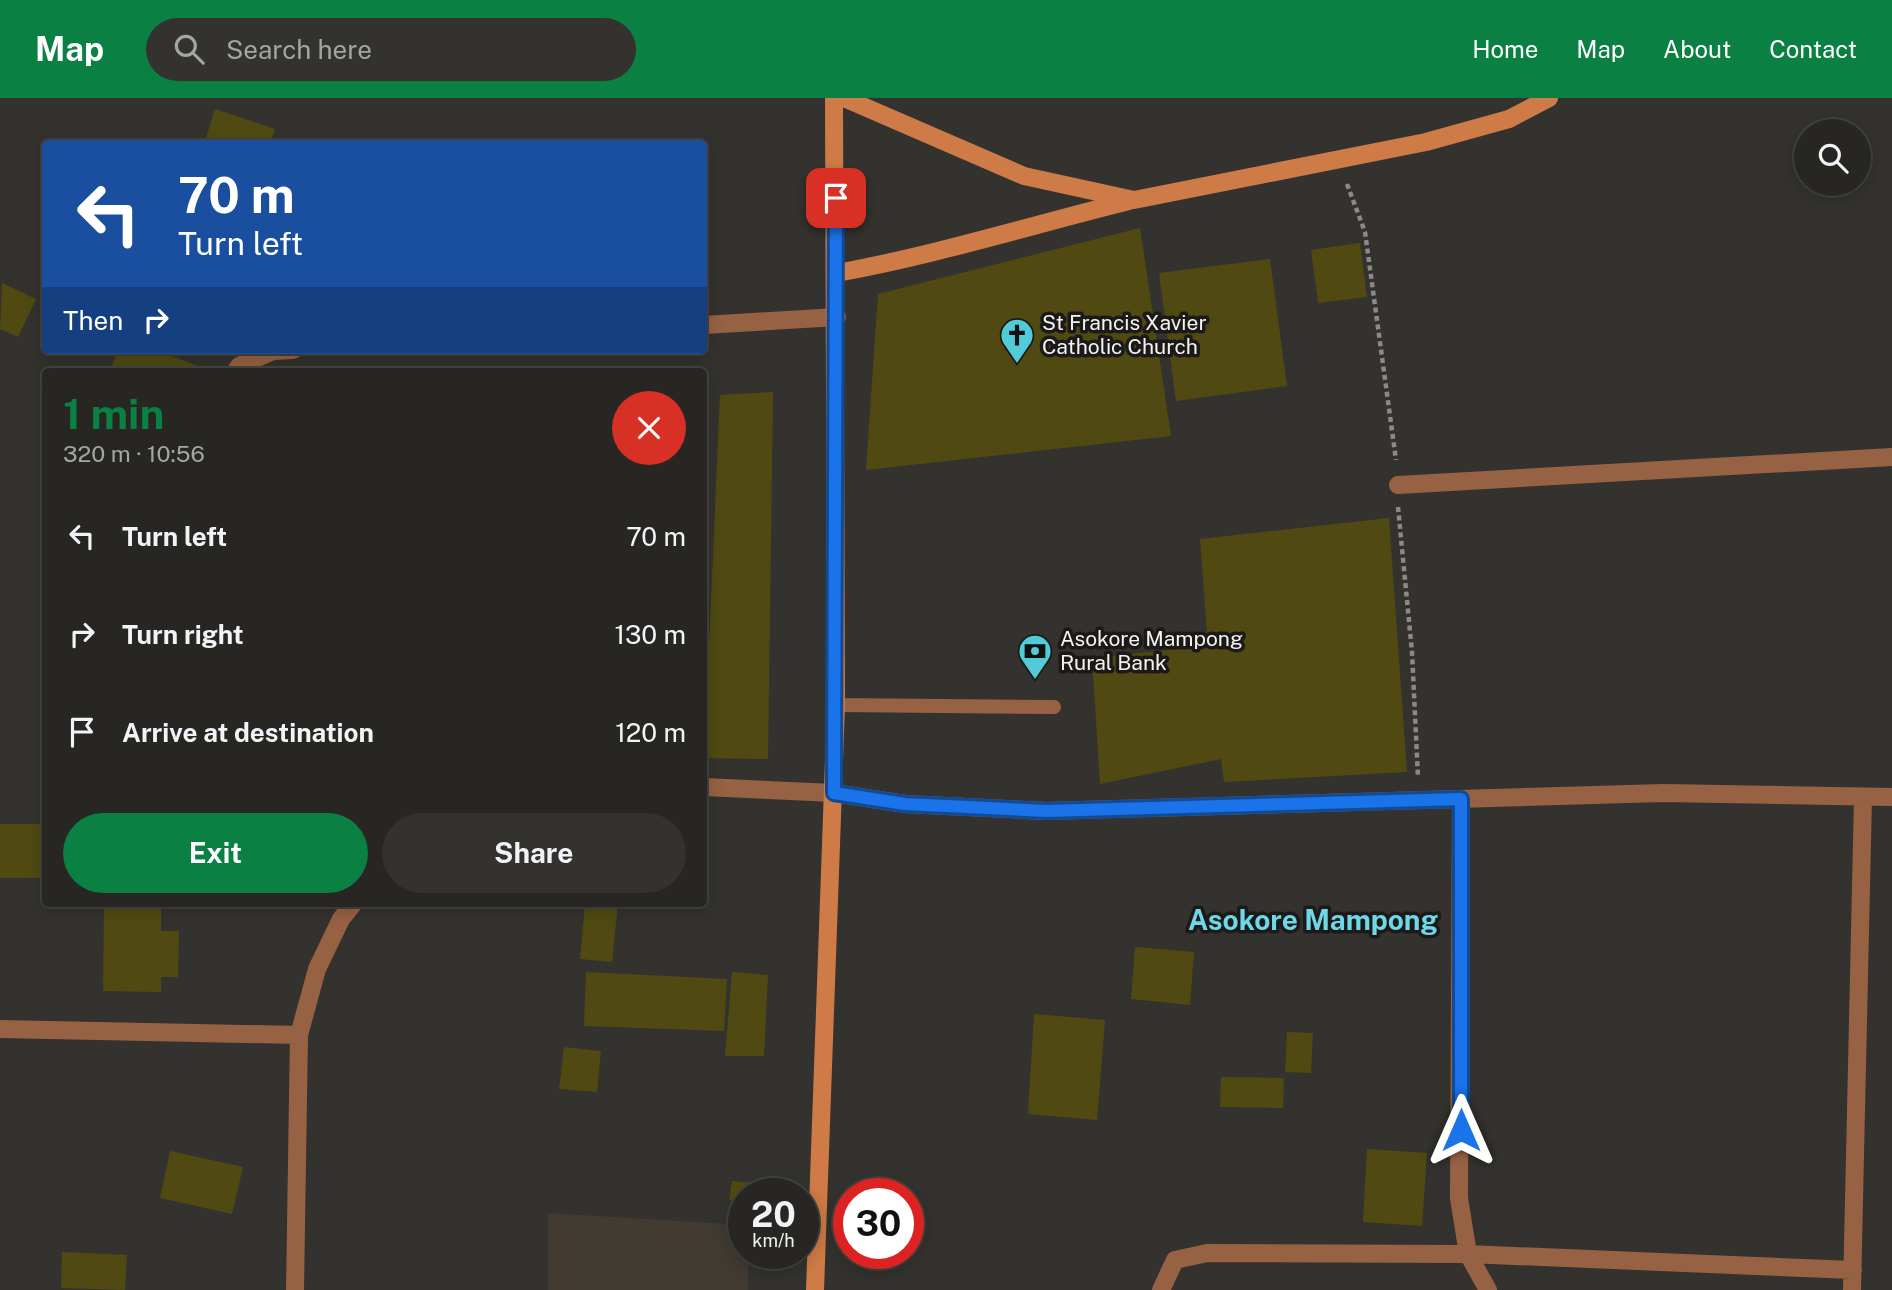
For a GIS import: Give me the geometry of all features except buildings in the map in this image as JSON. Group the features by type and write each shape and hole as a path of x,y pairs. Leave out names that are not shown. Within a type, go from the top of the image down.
{"street":[{"path":"816,1290 836,705 837,273 834,98"},
{"path":"844,98 1024,176 1134,200"},
{"path":"837,273 903,261 1134,200 1426,142 1509,119 1549,98"},
{"path":"707,325 836,317"},
{"path":"238,368 266,354"},
{"path":"1398,485 1892,457"},
{"path":"707,787 834,793 905,804 1046,811 1663,793 1892,797"},
{"path":"1852,1290 1863,797"},
{"path":"1461,799 1459,1198 1468,1254 1488,1290"},
{"path":"295,1290 299,1035 317,969 341,919 351,907"},
{"path":"0,1029 299,1035"},
{"path":"1161,1290 1175,1260 1207,1253 1468,1254 1853,1270"}],"lane":[{"path":"836,705 1054,707"}],"shaded area":[{"path":"548,1213 728,1224 728,1269 748,1269 748,1290 548,1290"}],"place":[{"name":"St Francis Xavier Catholic Church","path":"1017,365"},
{"name":"Asokore Mampong Rural Bank","path":"1035,681"}],"district":[{"name":"Asokore Mampong","path":"1313,920"}],"route":[{"path":"836,198 834,793 905,804 1046,811 1461,799 1461,1130"}]}
